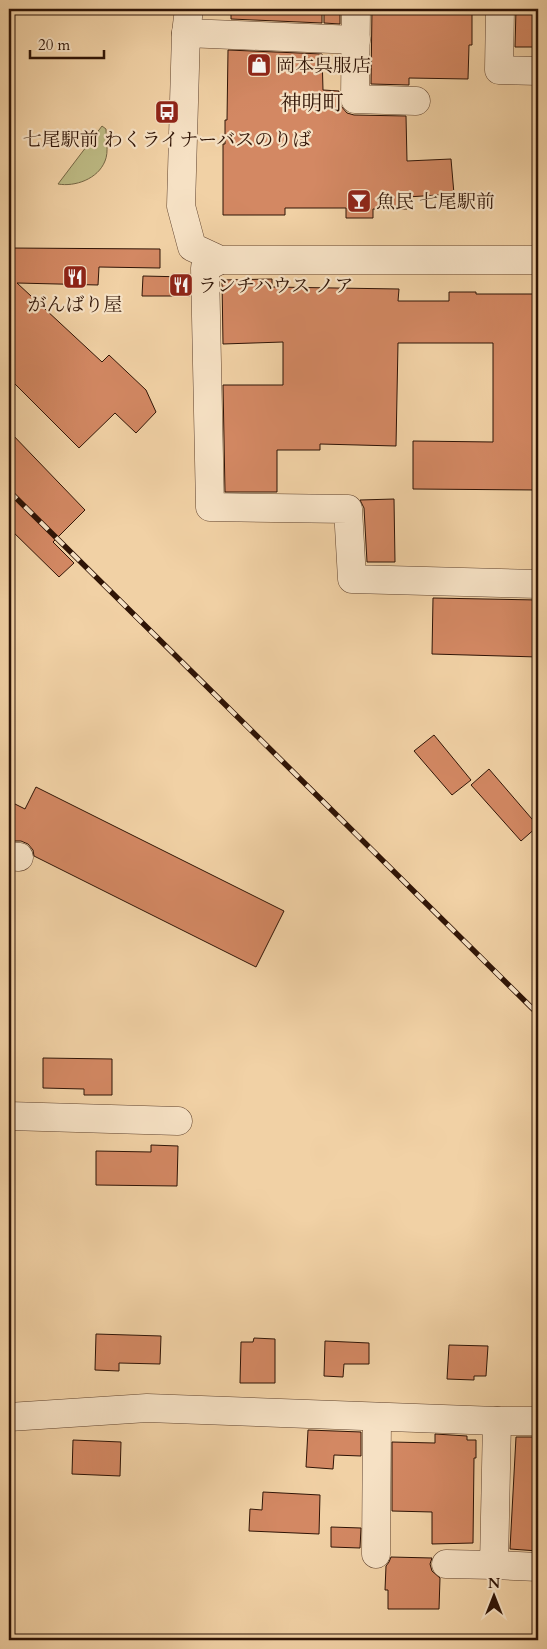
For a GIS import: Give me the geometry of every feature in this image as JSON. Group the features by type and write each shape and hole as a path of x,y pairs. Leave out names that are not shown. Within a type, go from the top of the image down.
{"street":[{"path":"356,9 355,99 416,101"},
{"path":"500,9 499,70 538,70"},
{"path":"356,40 188,21 182,206 192,246 220,260 538,260"},
{"path":"220,260 205,268 210,507 348,509 352,579 538,584"},
{"path":"9,1116 178,1121"},
{"path":"9,1417 147,1408 538,1421"},
{"path":"376,1554 377,1417"},
{"path":"494,1565 497,1421"},
{"path":"446,1564 538,1567"}],"shaded area":[{"path":"102,126 106,129 107,149 102,167 92,177 78,183 58,184"}],"building":[{"path":"231,9 322,9 322,23 231,19"},
{"path":"324,9 340,9 340,24 324,23"},
{"path":"372,9 472,9 472,45 469,45 468,79 409,78 409,85 371,84"},
{"path":"516,9 538,9 538,47 515,47"},
{"path":"228,50 322,54 323,90 339,91 341,106 347,113 354,115 406,116 407,161 451,159 454,194 407,197 407,209 373,209 373,218 346,218 346,208 285,208 285,215 223,215 223,144 225,144 225,120 227,120"},
{"path":"9,248 160,249 160,268 99,267 98,285 17,283 102,362 109,355 146,390 156,412 136,433 115,413 79,448 9,378"},
{"path":"143,276 190,278 190,296 142,296"},
{"path":"272,279 272,287 399,289 398,301 449,301 449,292 538,294 538,490 413,489 413,441 493,442 493,343 398,343 396,446 320,444 320,450 277,450 277,492 225,492 223,385 283,385 283,342 223,344 222,280"},
{"path":"9,431 85,510 53,542 74,563 59,577 9,528"},
{"path":"394,499 395,562 367,562 364,508 360,500"},
{"path":"433,598 538,600 538,657 432,654"},
{"path":"434,735 471,780 452,795 414,751"},
{"path":"489,769 538,826 521,841 471,785"},
{"path":"36,787 284,911 256,967 34,856 33,850 28,844 21,841 9,841 9,801 25,809"},
{"path":"43,1058 112,1059 112,1095 84,1095 84,1089 43,1088"},
{"path":"151,1145 178,1146 177,1186 96,1185 96,1151 151,1152"},
{"path":"96,1334 161,1336 160,1364 119,1363 119,1371 95,1370"},
{"path":"254,1338 275,1339 275,1383 240,1383 241,1342 253,1342"},
{"path":"325,1341 369,1343 369,1364 344,1364 343,1377 324,1376"},
{"path":"449,1345 488,1346 486,1376 474,1376 474,1380 447,1379"},
{"path":"308,1430 361,1432 361,1456 334,1455 333,1469 306,1467"},
{"path":"435,1434 467,1436 467,1440 476,1440 473,1543 432,1544 432,1512 392,1511 392,1442 435,1443"},
{"path":"516,1437 538,1437 538,1551 510,1549"},
{"path":"73,1440 121,1442 120,1476 72,1474"},
{"path":"263,1492 320,1495 319,1534 249,1531 250,1509 262,1510"},
{"path":"331,1527 361,1528 360,1548 331,1547"},
{"path":"391,1557 432,1558 430,1564 432,1571 440,1578 439,1609 388,1609 388,1590 385,1590 386,1566"}],"railway":[{"path":"9,491 538,1014"}],"place":[{"name":"岡本呉服店","path":"259,65"},
{"name":"七尾駅前 わくライナーバスのりば","path":"167,112"},
{"name":"魚民 七尾駅前","path":"359,201"},
{"name":"がんばり屋","path":"75,277"},
{"name":"ランチハウス ノア","path":"181,285"}],"district":[{"name":"神明町","path":"312,103"}]}
